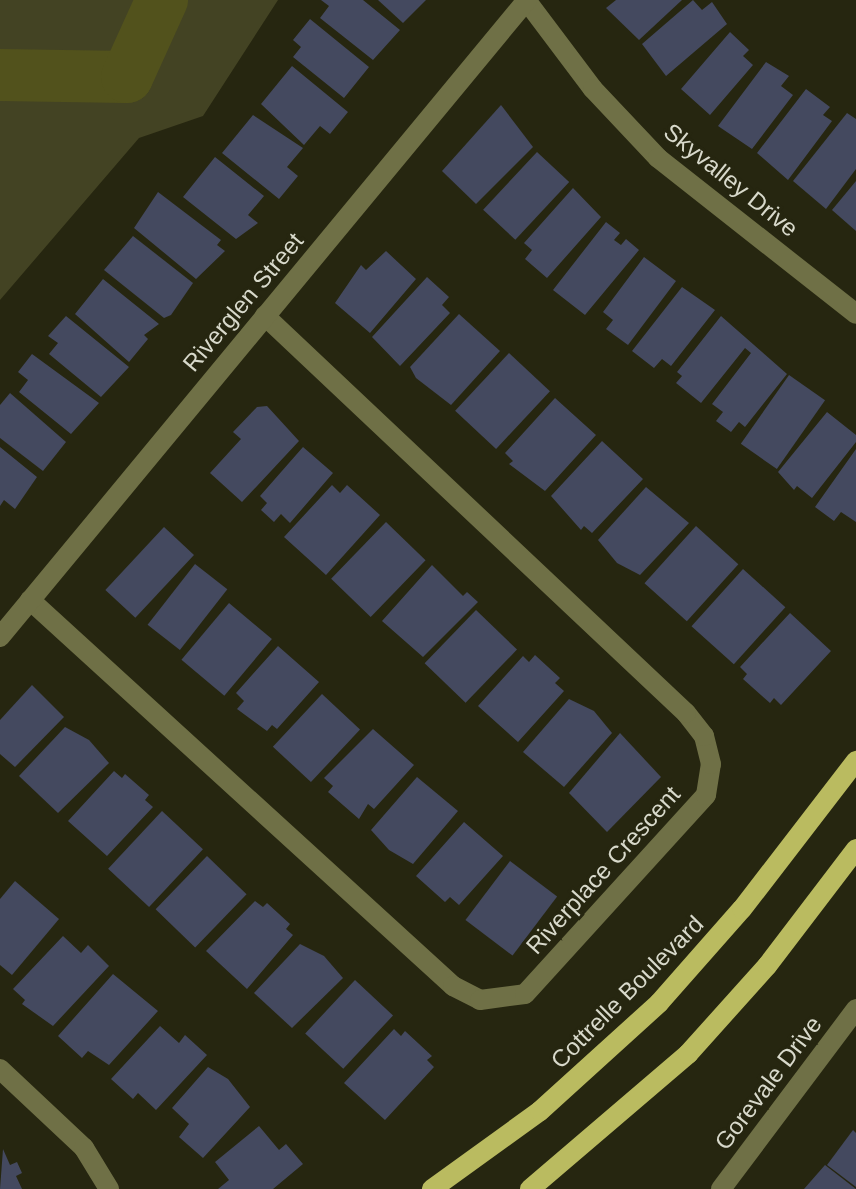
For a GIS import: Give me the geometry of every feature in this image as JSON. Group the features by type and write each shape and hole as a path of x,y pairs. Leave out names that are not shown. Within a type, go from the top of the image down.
{"main road":[{"name":"Cottrelle Boulevard","path":"432,1189 540,1111 659,1003 733,920 856,761"},
{"path":"530,1189 688,1054 767,966 856,849"}],"street":[{"name":"Skyvalley Drive","path":"526,0 593,89 658,158 856,313"},
{"name":"Riverglen Street","path":"0,637 526,0"},
{"name":"Riverplace Crescent","path":"30,600 453,986 480,1000 525,994 706,795 708,750 686,713 265,316"},
{"name":"Gorevale Drive","path":"721,1189 856,1009"},
{"path":"0,1069 84,1148 109,1189"}],"shaded area":[{"path":"0,0 278,0 203,116 139,138 0,300"}],"building":[{"path":"321,0 363,0 400,30 373,60 320,18 329,6"},
{"path":"378,0 426,0 403,23"},
{"path":"616,0 682,0 639,40 606,8"},
{"path":"693,0 702,10 712,2 727,24 666,76 642,44"},
{"path":"310,19 369,67 344,98 293,57 301,47 293,40"},
{"path":"730,32 749,50 743,56 753,65 710,115 681,89"},
{"path":"766,62 789,76 781,86 793,95 752,149 718,126"},
{"path":"292,66 348,112 330,134 320,126 304,145 261,104"},
{"path":"806,89 830,107 823,115 832,121 788,180 757,153"},
{"path":"501,105 533,147 476,204 442,171"},
{"path":"847,113 856,119 856,169 826,209 793,181"},
{"path":"253,115 303,148 287,167 298,176 279,199 222,153"},
{"path":"537,152 569,182 515,240 483,210"},
{"path":"215,157 264,196 248,215 258,223 236,239 183,197"},
{"path":"856,181 856,231 832,210"},
{"path":"573,188 601,217 547,278 525,259 532,250 524,243"},
{"path":"158,192 221,240 217,245 225,251 196,279 134,228"},
{"path":"606,222 620,233 614,240 621,245 626,239 639,250 585,315 553,290"},
{"path":"133,236 193,283 171,315 164,318 104,270"},
{"path":"386,251 416,279 370,333 335,303 361,265 366,270"},
{"path":"644,257 676,281 628,345 606,329 613,320 603,312"},
{"path":"427,277 449,297 442,305 450,313 400,366 372,337"},
{"path":"103,279 159,324 144,335 148,339 129,362 75,314"},
{"path":"682,287 715,310 671,366 662,359 654,368 632,351"},
{"path":"459,314 500,351 451,405 416,378 410,367"},
{"path":"66,316 129,367 101,397 49,354 58,343 48,336"},
{"path":"721,316 787,374 745,427 739,422 731,432 716,421 723,412 712,404 751,353 745,348 701,403 676,383 682,376 677,372"},
{"path":"509,353 550,391 496,449 455,411"},
{"path":"32,354 99,403 71,434 19,392 28,380 18,372"},
{"path":"789,375 825,400 777,469 741,444"},
{"path":"10,393 66,442 43,471 0,438 0,405"},
{"path":"555,398 596,435 545,491 509,464 513,461 505,453"},
{"path":"267,406 299,441 242,502 210,473 241,439 233,432 257,407"},
{"path":"827,412 856,435 856,442 812,498 797,486 794,490 778,472"},
{"path":"602,441 643,479 592,533 584,526 581,530 551,496"},
{"path":"0,447 37,477 15,509 4,500 0,506"},
{"path":"303,447 333,473 290,523 281,514 274,522 261,510 267,503 260,496"},
{"path":"856,449 856,522 841,512 834,521 815,507"},
{"path":"332,485 340,493 347,485 380,515 326,575 284,537"},
{"path":"646,487 689,523 640,575 617,563 598,540"},
{"path":"386,522 426,560 371,617 331,579"},
{"path":"696,526 738,564 687,621 644,583"},
{"path":"164,527 194,555 135,618 105,590"},
{"path":"195,564 227,589 180,650 148,625"},
{"path":"432,565 463,596 467,592 478,602 423,657 382,621"},
{"path":"743,569 785,607 734,664 691,626"},
{"path":"229,603 272,639 224,696 181,660"},
{"path":"476,610 517,650 466,703 425,663"},
{"path":"790,613 831,651 781,705 774,698 770,703 743,679 747,674 740,667"},
{"path":"278,646 319,682 277,729 272,725 267,731 237,709 244,701 236,693"},
{"path":"535,655 560,678 555,683 564,691 518,742 478,706 523,656 529,662"},
{"path":"32,685 64,717 15,767 0,754 0,720"},
{"path":"322,694 360,729 311,782 273,747"},
{"path":"569,699 594,711 612,733 564,787 523,752"},
{"path":"65,727 89,740 109,763 58,813 19,776"},
{"path":"373,729 414,765 374,809 368,804 359,819 328,792 333,786 324,778"},
{"path":"620,733 661,777 607,832 569,793"},
{"path":"114,771 122,778 125,774 149,795 145,800 153,807 107,856 68,821"},
{"path":"417,777 458,811 413,864 389,850 371,830"},
{"path":"162,811 203,849 149,907 108,869"},
{"path":"464,822 503,856 459,905 450,897 445,902 416,876"},
{"path":"207,856 247,894 195,947 156,909"},
{"path":"510,861 557,897 513,956 465,920"},
{"path":"15,881 59,919 12,975 0,965 0,899"},
{"path":"255,901 263,907 267,903 290,924 286,929 293,935 247,989 206,951"},
{"path":"63,936 81,953 88,945 109,966 53,1026 22,1004 25,1000 13,989"},
{"path":"300,944 324,956 343,978 292,1028 254,993"},
{"path":"113,974 158,1011 109,1065 88,1051 82,1058 58,1036"},
{"path":"355,980 393,1015 343,1069 305,1033"},
{"path":"160,1026 179,1043 185,1035 207,1055 156,1110 138,1093 133,1099 111,1079"},
{"path":"394,1029 401,1036 405,1031 432,1056 427,1060 434,1067 385,1120 344,1083"},
{"path":"208,1067 228,1079 250,1107 203,1158 179,1137 189,1124 172,1108"},
{"path":"259,1126 279,1150 286,1144 303,1164 273,1189 218,1189 229,1180 215,1162"},
{"path":"853,1130 856,1133 856,1187 827,1165"},
{"path":"3,1149 10,1165 17,1162 22,1173 16,1176 22,1189 0,1189"},
{"path":"825,1165 856,1189 804,1189"}],"waterway":[{"path":"0,75 127,77 162,0"}]}
